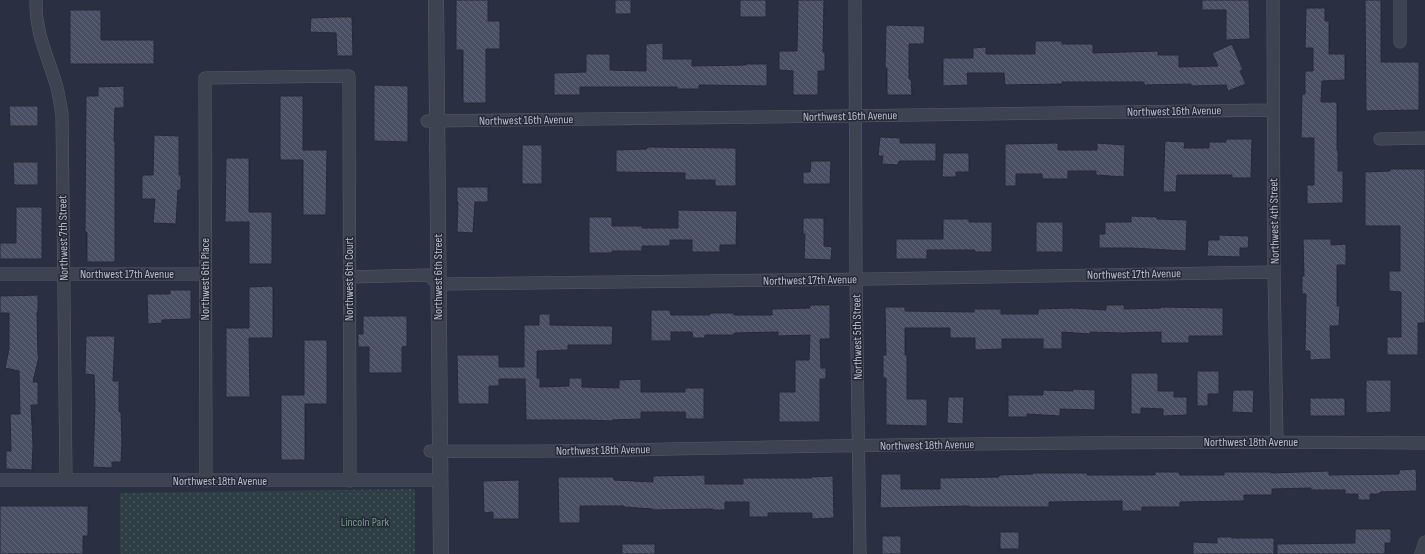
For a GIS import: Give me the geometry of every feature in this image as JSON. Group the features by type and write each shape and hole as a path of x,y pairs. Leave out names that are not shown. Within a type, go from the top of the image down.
{"street":[{"name":"Northwest 7th Street","path":"36,0 37,28 56,84 62,114 66,479"},
{"name":"Northwest 6th Street","path":"427,0 432,120 435,451 435,480 430,554"},
{"name":"Northwest 6th Street","path":"432,120 436,0"},
{"name":"Northwest 5th Street","path":"855,0 856,279 860,554"},
{"name":"Northwest 4th Street","path":"1273,0 1274,272 1277,442"},
{"path":"1400,0 1400,42"},
{"name":"Northwest 6th Court","path":"205,78 349,76 350,481"},
{"name":"Northwest 6th Place","path":"205,78 206,481"},
{"name":"Northwest 16th Avenue","path":"432,120 1273,110"},
{"path":"1380,139 1425,138"},
{"name":"Northwest 17th Avenue","path":"349,277 433,280 856,279 1274,272"},
{"name":"Northwest 17th Avenue","path":"0,274 205,274"},
{"name":"Northwest 18th Avenue","path":"435,451 1277,442 1425,443"},
{"name":"Northwest 18th Avenue","path":"0,480 435,480"},
{"name":"Northwest 6th Street","path":"435,480 440,554"},
{"path":"1421,554 1425,542"}],"green space":[{"name":"Lincoln Park","path":"415,489 415,554 120,554 120,493"}],"building":[{"path":"456,0 488,0 488,21 500,21 500,49 486,49 486,103 463,103 463,50 456,50"},
{"path":"615,0 631,0 631,14 615,14"},
{"path":"740,0 766,0 766,17 740,17"},
{"path":"798,0 824,0 823,52 825,52 825,71 818,71 818,95 793,95 793,71 779,70 779,51 797,51"},
{"path":"1202,0 1249,0 1250,39 1226,40 1226,10 1202,10"},
{"path":"1365,0 1381,0 1381,62 1419,62 1419,110 1366,111"},
{"path":"1306,8 1325,8 1325,21 1329,21 1329,54 1345,54 1345,80 1322,81 1321,102 1337,102 1338,171 1343,171 1343,203 1307,204 1307,185 1314,185 1314,138 1301,138 1302,94 1305,94 1305,71 1313,71 1313,48 1305,48"},
{"path":"70,10 101,10 101,40 154,40 154,64 70,64"},
{"path":"352,17 353,56 337,56 336,33 310,32 311,18"},
{"path":"886,25 925,26 924,44 909,44 909,79 911,79 912,95 887,95 887,68 885,68"},
{"path":"1035,41 1062,41 1062,44 1093,44 1093,53 1158,51 1158,55 1179,55 1179,67 1218,66 1212,53 1232,44 1243,70 1240,71 1246,84 1228,91 1226,85 1144,85 1144,82 1062,82 1062,84 1005,85 1004,73 967,73 968,85 943,86 943,58 973,58 973,48 986,47 986,54 1035,54"},
{"path":"663,43 663,59 692,59 692,66 767,64 767,86 699,85 699,89 677,89 677,87 580,87 580,95 554,95 554,73 586,72 586,54 610,54 610,70 646,71 646,44"},
{"path":"374,85 408,86 408,142 374,141"},
{"path":"124,86 124,108 115,108 115,262 87,262 87,232 85,232 86,96 98,96 98,87"},
{"path":"280,96 303,96 303,150 327,150 326,215 303,215 303,160 280,160"},
{"path":"9,106 38,106 38,126 10,126"},
{"path":"154,135 179,136 179,175 181,175 181,190 178,190 176,224 153,223 155,199 142,199 142,175 153,175"},
{"path":"880,137 900,138 900,143 936,143 936,161 899,161 898,165 882,164 883,156 878,156"},
{"path":"1226,139 1252,139 1251,178 1232,178 1232,175 1177,175 1176,192 1163,192 1165,141 1185,142 1184,148 1209,148 1209,142 1226,142"},
{"path":"1058,143 1058,150 1097,150 1097,143 1125,145 1124,177 1096,175 1096,171 1068,171 1068,179 1042,179 1042,174 1016,174 1016,186 1005,186 1005,144"},
{"path":"522,145 542,145 542,184 522,184"},
{"path":"647,147 736,148 736,186 715,186 715,180 685,180 685,173 616,172 616,150 647,149"},
{"path":"943,153 969,153 969,172 956,172 956,177 942,177"},
{"path":"226,158 249,158 249,212 272,212 272,264 249,264 249,222 225,222"},
{"path":"811,161 831,161 830,184 803,184 803,172 810,172"},
{"path":"13,162 38,162 38,185 14,185"},
{"path":"1390,169 1425,169 1425,323 1418,323 1418,355 1387,355 1387,337 1401,337 1401,292 1389,291 1389,271 1400,271 1400,226 1365,226 1365,172 1390,171"},
{"path":"457,187 488,187 488,202 475,202 473,233 457,232"},
{"path":"16,207 42,207 42,259 0,259 0,243 16,243"},
{"path":"678,210 737,211 736,245 720,245 720,252 692,252 692,240 670,240 670,246 642,246 642,251 589,253 589,217 612,217 612,226 678,228"},
{"path":"1131,216 1187,220 1186,251 1099,248 1099,234 1105,234 1105,222 1131,222"},
{"path":"803,218 824,218 824,246 832,247 831,260 804,259 805,234 803,234"},
{"path":"943,219 969,219 969,222 992,222 992,252 975,252 975,250 927,250 927,259 896,259 896,239 943,239"},
{"path":"1036,222 1063,222 1063,252 1036,252"},
{"path":"1219,235 1249,236 1248,248 1240,248 1240,257 1207,256 1208,240 1219,240"},
{"path":"1303,239 1331,239 1331,245 1346,244 1346,265 1337,265 1337,306 1340,306 1339,326 1330,326 1331,359 1310,360 1310,351 1305,351 1306,294 1302,294 1302,276 1304,276"},
{"path":"273,286 273,338 249,338 250,397 226,397 226,328 249,328 249,287"},
{"path":"170,290 191,290 191,319 162,320 162,323 148,324 147,294 170,294"},
{"path":"38,295 37,312 39,356 33,382 38,382 38,405 31,405 33,445 32,470 6,469 6,451 11,451 10,414 20,414 19,371 5,368 9,349 9,313 0,313 0,296"},
{"path":"810,305 830,305 830,339 820,339 821,368 826,368 826,379 820,379 820,422 779,422 779,392 795,392 795,360 809,360 810,335 778,336 778,332 734,333 734,335 705,335 705,338 693,338 692,332 671,332 671,341 651,341 651,310 670,310 671,315 710,315 710,313 734,313 734,315 772,315 772,309 810,308"},
{"path":"1106,305 1124,305 1124,309 1161,307 1223,308 1223,336 1189,336 1189,343 1161,343 1161,332 1090,332 1090,334 1062,332 1062,349 1043,349 1043,339 1002,339 1002,349 975,350 975,338 950,338 950,328 905,328 905,355 907,355 907,399 927,399 927,426 886,425 886,378 883,378 883,355 886,355 885,307 905,307 905,311 974,312 974,309 1001,309 1001,314 1038,314 1038,309 1072,308 1106,310"},
{"path":"539,314 550,314 550,325 613,326 612,345 568,345 568,350 537,351 537,378 540,378 540,387 569,386 569,378 582,378 582,387 619,388 619,380 641,379 641,392 685,392 685,388 704,388 704,419 686,419 685,412 641,412 641,419 612,421 526,420 525,379 499,379 499,386 489,386 489,404 458,404 457,355 499,355 499,367 524,367 524,325 539,325"},
{"path":"363,316 407,316 407,346 402,347 402,373 369,373 369,347 358,347 358,334 363,334"},
{"path":"86,336 115,336 113,381 119,381 119,412 121,412 122,443 121,462 112,462 112,468 93,467 95,404 94,375 85,374"},
{"path":"304,340 327,340 327,404 305,404 305,460 281,460 281,395 304,395"},
{"path":"1197,371 1219,371 1219,394 1208,394 1208,406 1197,406"},
{"path":"1131,373 1158,373 1158,391 1174,391 1174,397 1187,397 1187,415 1163,416 1163,409 1141,408 1141,414 1131,414"},
{"path":"1366,380 1391,380 1391,412 1366,413"},
{"path":"1073,389 1095,390 1095,410 1060,409 1060,416 1027,414 1027,417 1008,417 1008,395 1043,395 1043,390 1073,391"},
{"path":"1233,390 1254,390 1253,413 1232,412"},
{"path":"948,397 964,397 963,424 947,423"},
{"path":"1310,398 1345,398 1345,416 1310,416"},
{"path":"1416,469 1417,491 1380,492 1380,494 1370,494 1370,500 1358,500 1358,494 1345,494 1345,490 1311,490 1311,488 1272,489 1272,495 1244,495 1244,501 1180,502 1180,507 1142,507 1142,511 1122,511 1122,501 1049,502 1049,507 969,506 880,508 881,474 901,474 901,489 940,489 940,478 999,477 999,475 1033,473 1155,475 1155,472 1179,472 1180,475 1224,475 1224,472 1271,473 1329,471 1329,475 1399,474 1399,470"},
{"path":"705,475 705,484 743,484 743,478 811,478 833,476 834,518 812,519 812,513 768,513 768,517 749,517 749,502 725,502 725,510 653,510 624,506 580,506 580,523 559,523 558,477 614,477 614,480 653,482 653,476"},
{"path":"519,480 519,519 493,519 493,512 484,513 483,481"},
{"path":"0,506 88,506 88,536 83,536 83,554 0,554"},
{"path":"1355,529 1391,529 1391,543 1385,543 1385,554 1277,554 1277,544 1355,543"},
{"path":"1000,532 1019,532 1019,549 1000,549"},
{"path":"882,536 901,536 901,554 882,554"},
{"path":"1217,537 1274,538 1274,554 1193,554 1193,542 1217,543"},
{"path":"622,544 655,544 655,554 622,554"}]}
